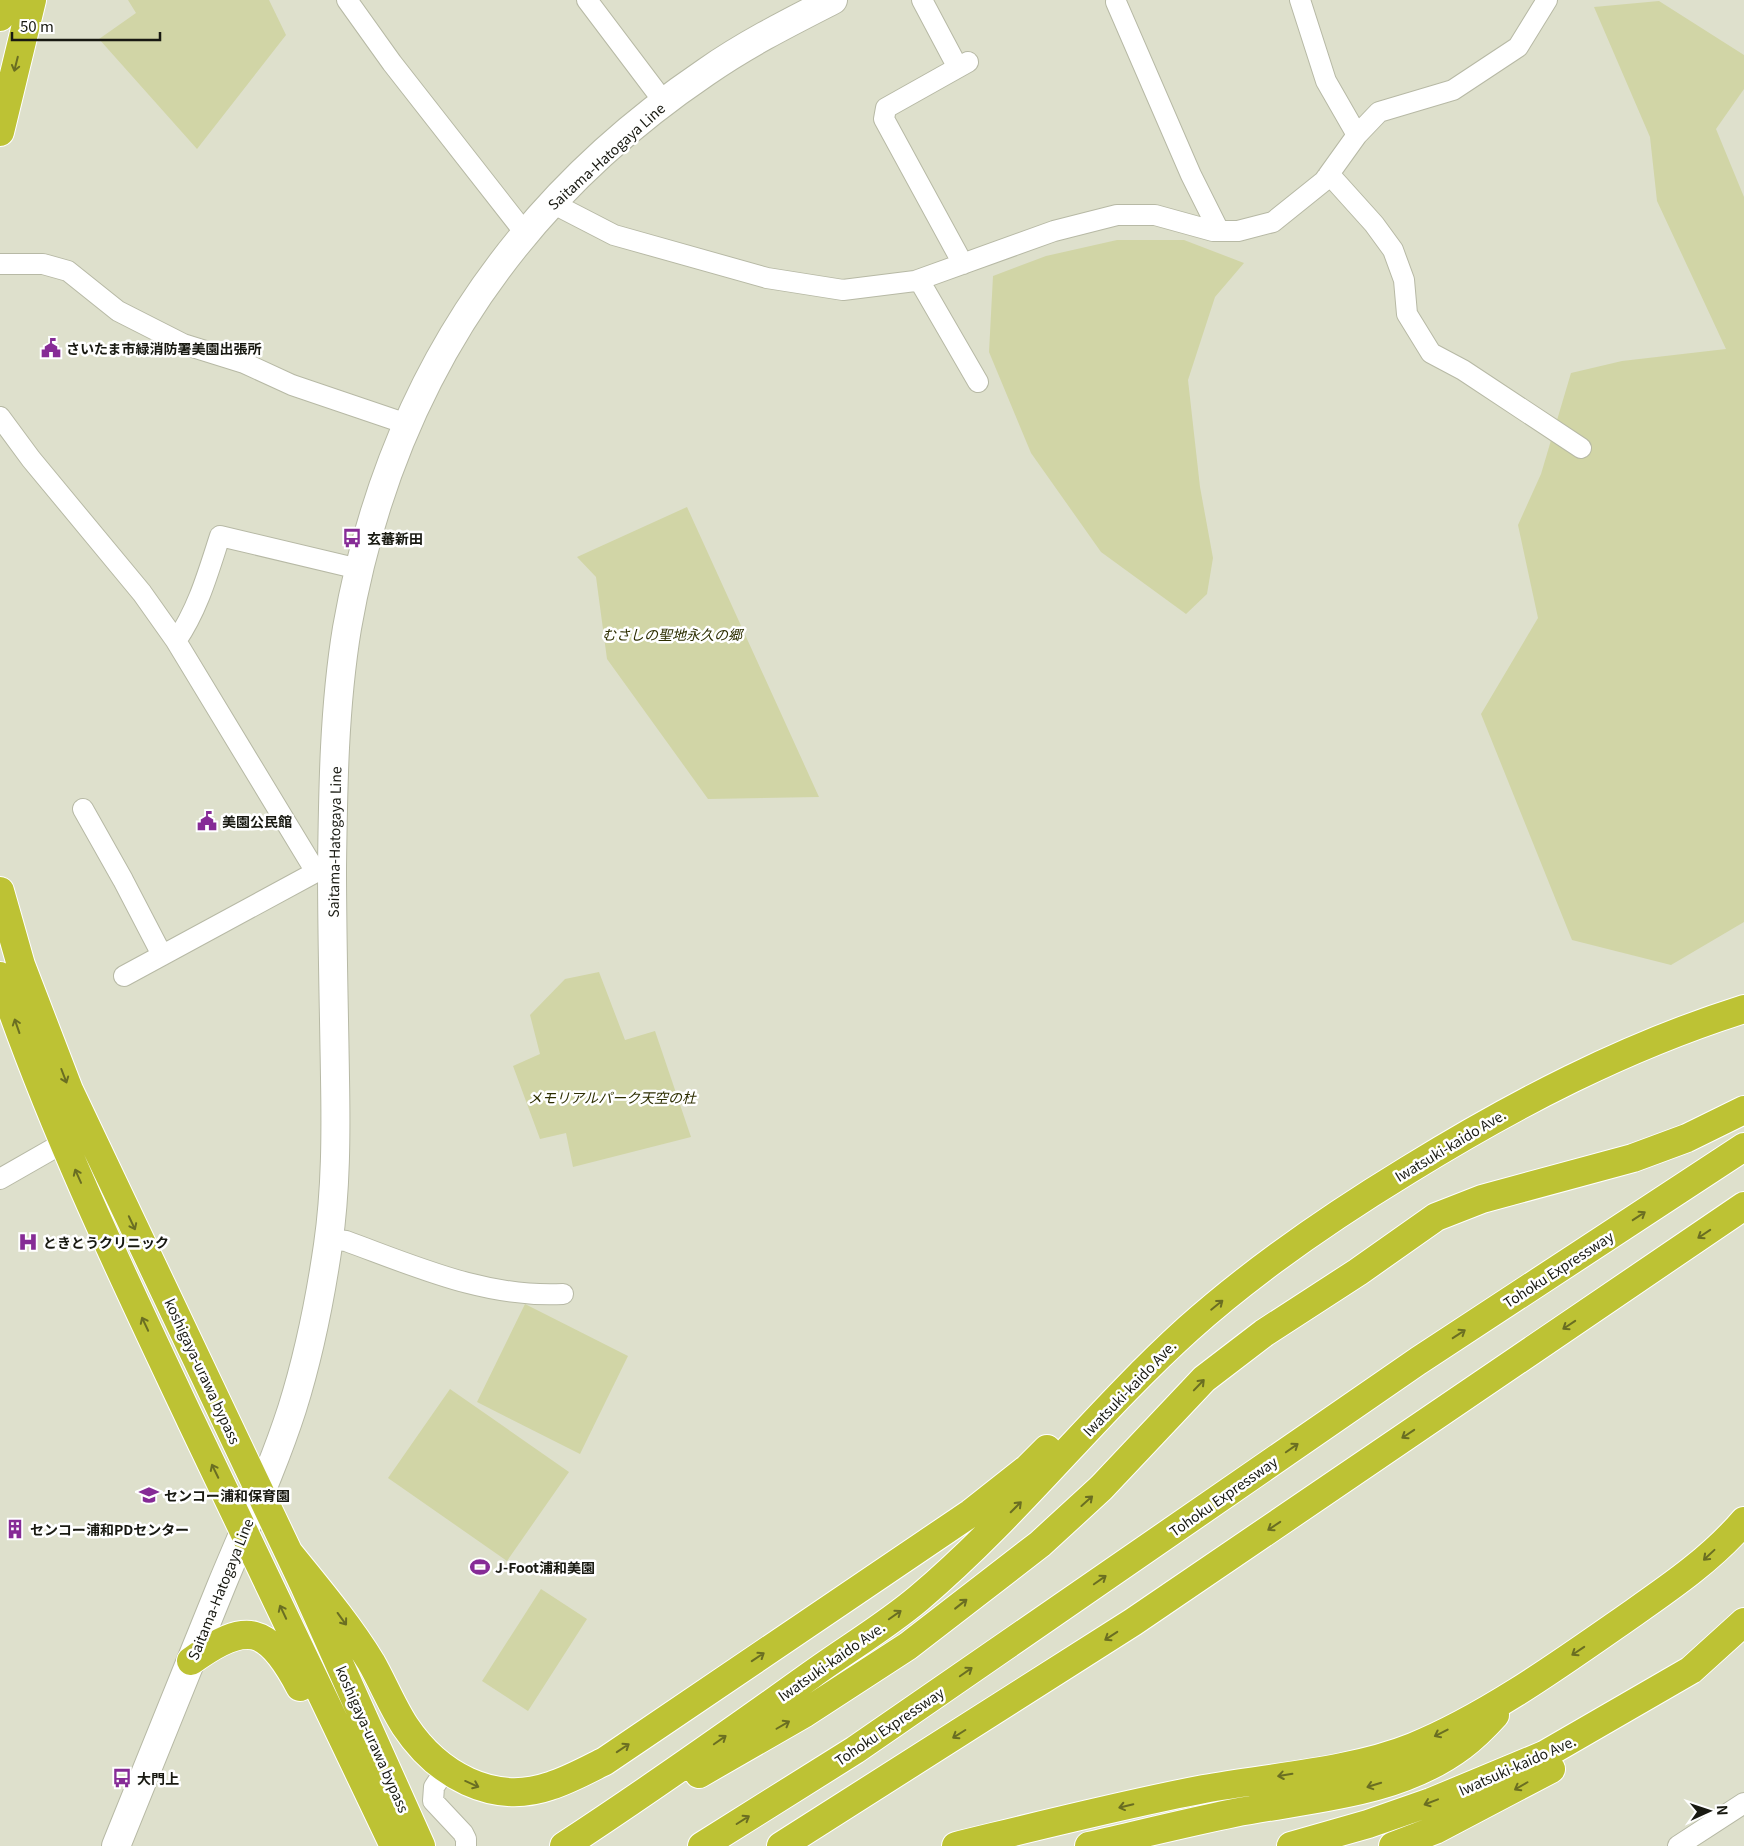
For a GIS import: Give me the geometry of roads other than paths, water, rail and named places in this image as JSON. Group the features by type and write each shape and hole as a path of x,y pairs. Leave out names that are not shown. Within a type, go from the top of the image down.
{"highway":[{"path":"0,17 4,0"},
{"path":"0,132 32,0"},
{"name":"koshigaya-urawa bypass","path":"0,891 22,965 69,1090 289,1553 414,1831"},
{"name":"koshigaya-urawa bypass","path":"0,976 28,1057 63,1143 133,1298 393,1846"},
{"name":"Iwatsuki-kaido Ave.","path":"564,1846 662,1781 918,1600 1016,1508 1135,1379 1190,1326 1295,1244 1375,1190 1480,1125 1569,1079 1645,1044 1690,1026 1744,1009"},
{"path":"575,1846 805,1713 908,1646 1046,1538 1101,1488 1204,1379 1264,1333 1358,1272 1436,1217 1482,1199 1633,1158 1687,1138 1744,1110"},
{"name":"Tohoku Expressway","path":"702,1846 856,1750 1418,1361 1744,1147"},
{"path":"781,1846 1133,1622 1744,1206"},
{"path":"289,1553 342,1618 371,1663 404,1725 421,1748 457,1777 482,1788 504,1793 524,1792 548,1786 604,1761 971,1513 1028,1468 1097,1400 1190,1326"},
{"path":"956,1846 1164,1797 1375,1758 1413,1747 1530,1684 1691,1572 1744,1520"},
{"name":"Iwatsuki-kaido Ave.","path":"1291,1846 1368,1824 1504,1773 1589,1731 1691,1670 1744,1622"},
{"path":"191,1661 216,1643 230,1636 245,1634 266,1640 279,1651 332,1750 393,1846"},
{"path":"1393,1846 1435,1830 1515,1790 1589,1747 1649,1708 1691,1670"},
{"path":"1089,1846 1233,1813 1340,1795 1366,1788 1436,1762 1462,1746 1530,1684"},
{"path":"1122,1846 1233,1813"}],"main road":[{"name":"Saitama-Hatogaya Line","path":"116,1846 292,1411 306,1362 329,1239 333,1200 335,1110 324,872 339,692 347,631 359,569 390,466 428,377 448,340 498,267 525,233 552,204 594,163 664,102 746,46 833,0"}],"street":[{"path":"347,0 392,63 525,233"},
{"path":"587,0 664,102"},
{"path":"922,0 963,64 886,108 884,119 963,264"},
{"path":"1300,0 1326,81 1357,135"},
{"path":"552,204 614,235 767,278 843,290 919,280 1054,231 1117,216 1155,214 1213,232 1238,231 1273,222 1324,181 1357,135 1379,112 1453,90 1518,47 1546,0"},
{"path":"1116,2 1191,175 1219,231"},
{"path":"1329,174 1374,224 1392,250 1404,280 1407,314 1431,353 1463,370 1581,448"},
{"path":"0,264 43,264 68,272 118,311 183,344 244,363 292,385 407,424"},
{"path":"919,280 978,382"},
{"path":"0,417 31,459 142,593 176,641 324,872 124,976"},
{"path":"176,641 190,620 198,602 220,536 359,569"},
{"path":"83,809 162,955"},
{"path":"0,1179 63,1143"},
{"path":"329,1239 346,1241 442,1277 531,1295 563,1294"},
{"path":"446,1769 434,1788 433,1801 462,1833 466,1839 466,1846"},
{"path":"1678,1846 1744,1803"}],"place":[{"name":"さいたま市緑消防署美園出張所","path":"51,348"},
{"name":"玄蕃新田","path":"352,538"},
{"name":"美園公民館","path":"207,821"},
{"name":"ときとうクリニック","path":"28,1242"},
{"name":"センコー浦和保育園","path":"149,1495"},
{"name":"センコー浦和PDセンター","path":"15,1529"},
{"name":"J-Foot浦和美園","path":"480,1567"},
{"name":"大門上","path":"122,1778"}],"park label":[{"name":"むさしの聖地永久の郷","path":"672,634"},
{"name":"メモリアルパーク天空の杜","path":"612,1097"}]}
